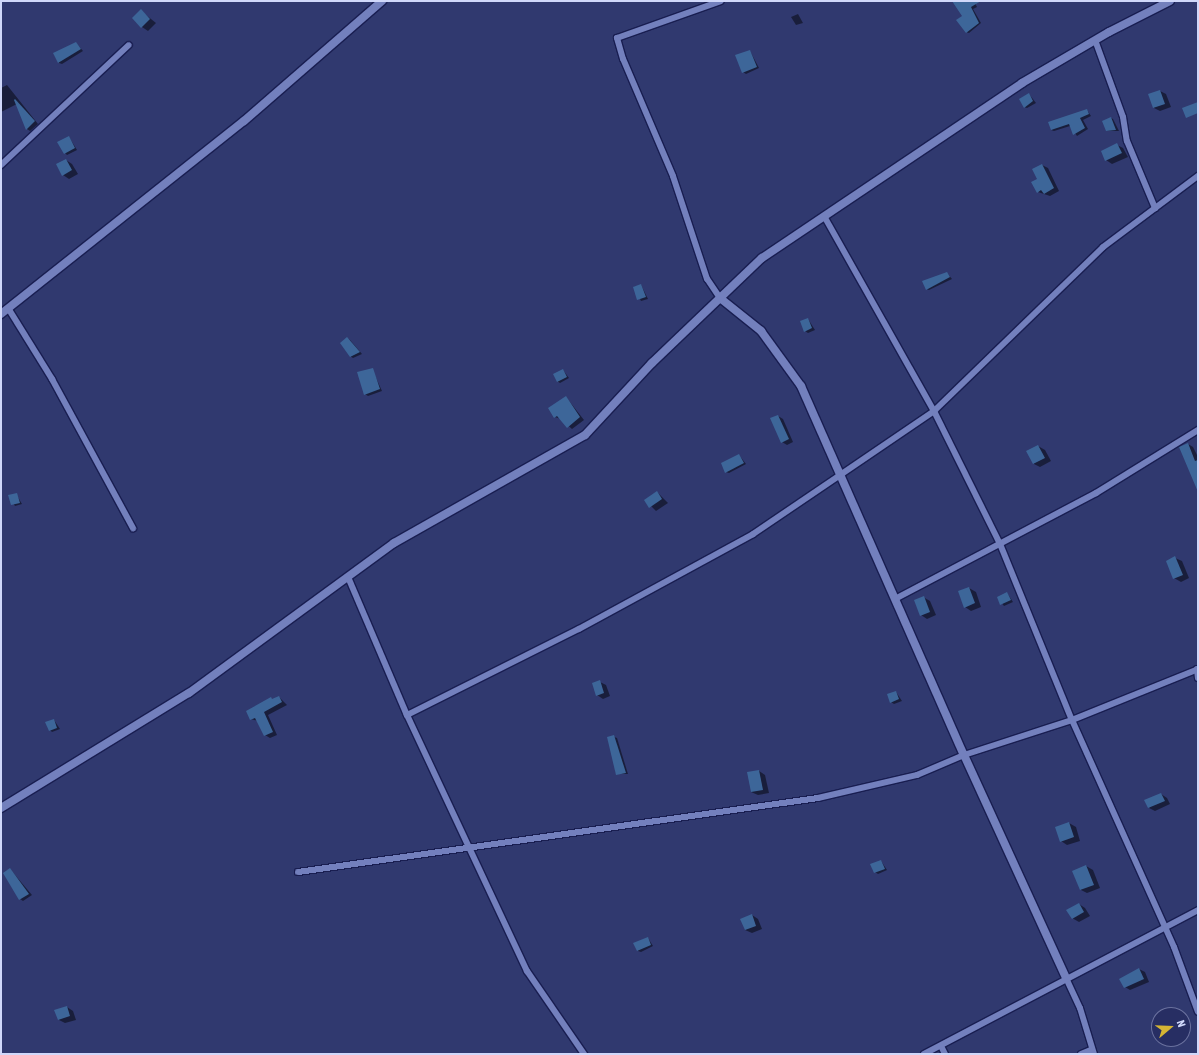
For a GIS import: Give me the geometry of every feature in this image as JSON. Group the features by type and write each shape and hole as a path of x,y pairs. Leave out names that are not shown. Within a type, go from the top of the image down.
{"street":[{"path":"1,314 244,121 382,1"},
{"path":"1,808 189,693 394,544 584,436 652,363 762,258 1022,83 1095,40 1170,1"},
{"path":"720,298 761,331 801,386 964,756 1066,978"}],"lane":[{"path":"720,298 707,279 673,176 623,59 617,38 721,1"},
{"path":"1095,40 1123,117 1128,141 1155,208"},
{"path":"1,165 128,45"},
{"path":"407,715 579,629 753,534 840,476 934,411 1103,247 1198,176"},
{"path":"824,216 934,411 1000,544 1072,720 1165,927 1198,1012"},
{"path":"8,308 52,380 133,528"},
{"path":"895,599 1096,493 1198,430"},
{"path":"348,577 407,715 527,971 584,1054"},
{"path":"298,872 468,846 818,798 917,775 964,756 1072,720 1198,669 1198,678"},
{"path":"924,1054 1066,978 1198,910"},
{"path":"1066,978 1080,1008 1092,1052 1081,1054"},
{"path":"941,1046 945,1054"}],"building":[{"path":"952,1 981,1 971,7 979,23 966,33 956,20 962,16"},
{"path":"141,9 150,19 141,28 132,18"},
{"path":"76,42 81,49 58,63 53,53"},
{"path":"750,50 757,67 742,73 735,55"},
{"path":"1160,90 1165,104 1153,108 1148,94"},
{"path":"1029,93 1033,101 1024,108 1019,99"},
{"path":"15,99 35,121 26,130 14,100"},
{"path":"1198,102 1198,113 1186,118 1182,108"},
{"path":"1087,109 1089,114 1080,118 1085,128 1073,135 1069,124 1051,130 1048,122"},
{"path":"1111,117 1116,130 1106,131 1102,121"},
{"path":"69,136 75,148 64,154 57,142"},
{"path":"1117,143 1122,153 1105,161 1101,151"},
{"path":"66,159 72,170 62,176 56,164"},
{"path":"1042,164 1054,188 1044,194 1041,190 1037,193 1031,182 1037,179 1032,169"},
{"path":"947,272 950,277 926,290 922,281"},
{"path":"641,284 646,297 637,300 633,287"},
{"path":"808,318 812,328 804,332 800,321"},
{"path":"347,337 360,352 350,357 340,343"},
{"path":"373,368 380,389 364,395 357,372"},
{"path":"563,369 567,377 557,382 553,374"},
{"path":"566,396 580,417 567,428 557,416 554,418 548,408"},
{"path":"778,415 789,439 781,443 770,418"},
{"path":"1188,443 1195,461 1198,460 1198,492 1179,447"},
{"path":"1038,445 1045,458 1033,464 1026,451"},
{"path":"739,454 744,463 725,473 721,463"},
{"path":"657,491 662,499 649,508 644,500"},
{"path":"17,493 20,503 11,505 8,495"},
{"path":"1175,556 1183,575 1173,579 1166,561"},
{"path":"969,587 975,603 964,608 958,591"},
{"path":"1007,592 1011,600 1000,605 997,597"},
{"path":"924,596 930,612 920,616 914,600"},
{"path":"600,680 604,693 596,696 592,683"},
{"path":"896,691 899,699 890,703 887,694"},
{"path":"279,696 282,702 264,712 273,732 264,736 255,718 250,720 246,711 271,697 272,699"},
{"path":"54,719 57,728 49,731 45,722"},
{"path":"614,735 626,773 616,775 607,737"},
{"path":"759,770 763,790 751,792 747,772"},
{"path":"1161,793 1165,801 1148,808 1144,800"},
{"path":"1069,822 1074,837 1060,842 1055,827"},
{"path":"881,860 885,869 874,873 870,864"},
{"path":"1086,865 1094,885 1080,890 1072,871"},
{"path":"10,868 29,894 19,900 3,873"},
{"path":"1079,903 1084,912 1072,919 1066,910"},
{"path":"752,914 756,926 745,930 740,919"},
{"path":"648,937 651,945 637,951 633,943"},
{"path":"1139,968 1144,979 1124,988 1119,979"},
{"path":"67,1006 70,1016 58,1020 54,1010"}]}
